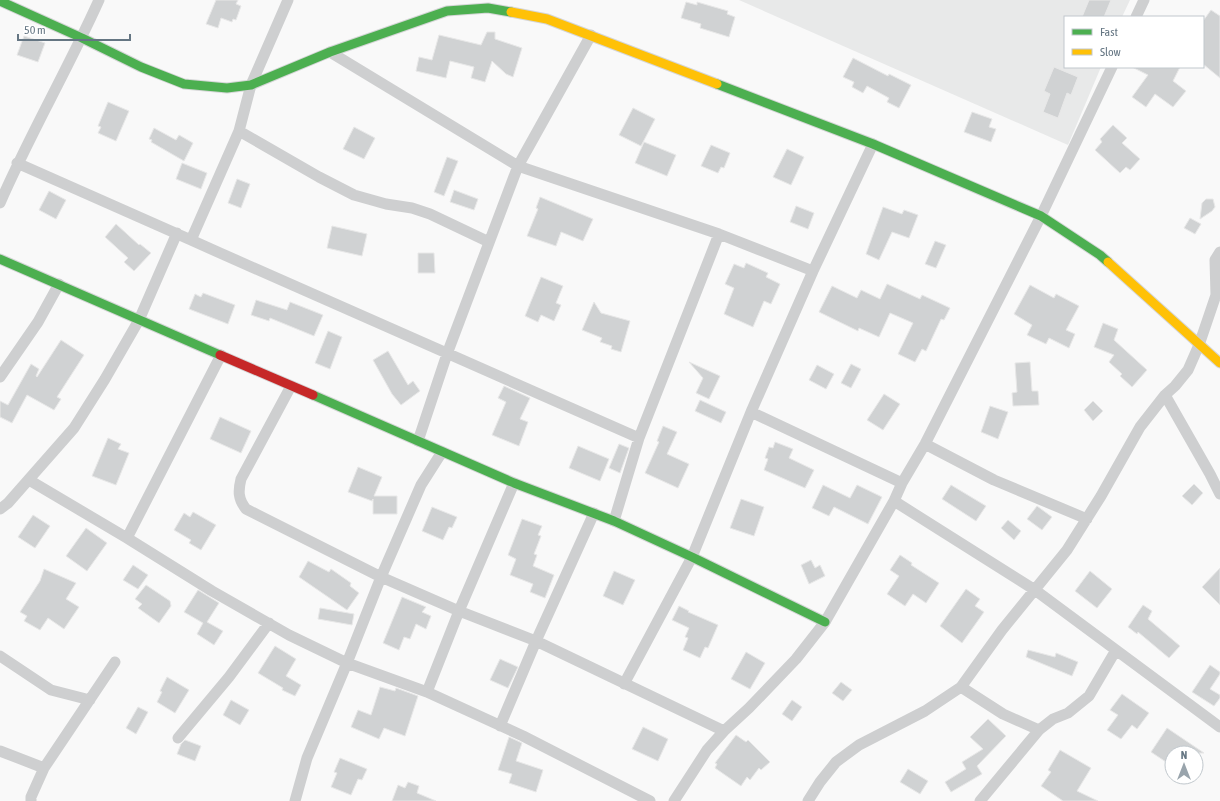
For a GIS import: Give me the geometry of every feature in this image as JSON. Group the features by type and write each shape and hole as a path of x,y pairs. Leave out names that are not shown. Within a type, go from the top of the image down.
{"street":[{"path":"0,202 17,164 82,38 99,0"},
{"path":"192,240 239,131 251,86 288,0"},
{"path":"1136,16 1144,0"},
{"path":"0,1 82,38 141,67 184,84 227,88 251,86 330,52 446,11 487,4 547,19 591,34 873,144 1041,216 1100,255 1220,363"},
{"path":"418,441 447,354 518,166 591,34"},
{"path":"330,52 518,166 719,234 813,271"},
{"path":"674,801 707,750 796,659 825,622 894,501 902,482 925,444 1041,216 1112,68"},
{"path":"239,131 319,177 354,194 386,204 412,208 430,214 489,242"},
{"path":"624,684 692,557 751,412 813,271 873,144"},
{"path":"17,164 639,438"},
{"path":"0,509 8,503 74,428 105,379 139,320 176,233"},
{"path":"614,521 639,438 719,234"},
{"path":"808,801 820,782 836,762 859,745 925,711 961,687 1002,630 1067,550 1087,519 1140,427 1165,395 1175,386 1188,370 1218,294 1214,260 1220,252"},
{"path":"0,259 442,452 614,521 692,557 825,622"},
{"path":"0,378 38,322 59,284"},
{"path":"127,538 221,355"},
{"path":"291,386 241,479 239,496 241,503 246,509 382,577 459,612 536,641 724,731"},
{"path":"1165,395 1220,494"},
{"path":"751,412 902,482"},
{"path":"925,444 994,480 1087,519"},
{"path":"295,801 307,758 382,577 421,485 442,452"},
{"path":"29,480 127,538 212,591 289,635 347,663 427,692 500,726 650,801"},
{"path":"427,692 514,482"},
{"path":"894,501 1034,590 1220,727"},
{"path":"500,726 536,641 594,513"},
{"path":"178,738 229,677 269,623"},
{"path":"980,801 1039,730 1053,719 1068,713 1089,696 1116,650"},
{"path":"0,656 51,690 90,700"},
{"path":"31,801 31,797 44,768 115,662"},
{"path":"961,687 1003,714 1039,730"},
{"path":"0,751 44,768"}],"shaded area":[{"path":"739,0 1130,0 1122,16 1064,16 1064,68 1101,68 1068,145"}],"building":[{"path":"216,0 238,0 236,4 241,6 236,20 233,19 232,22 221,18 218,28 206,24"},
{"path":"1089,0 1111,0 1104,16 1082,16"},
{"path":"686,2 697,5 697,2 728,11 727,14 735,17 729,37 700,28 701,24 681,18"},
{"path":"1211,10 1220,16 1220,78 1204,65 1204,20"},
{"path":"487,32 495,32 495,39 522,48 513,77 506,74 492,61 485,82 471,78 474,67 450,61 446,78 416,71 419,57 432,60 439,35 481,45"},
{"path":"24,36 45,43 38,62 17,55"},
{"path":"853,58 888,76 889,74 911,85 899,108 887,102 889,98 867,86 863,93 852,87 854,82 843,77"},
{"path":"1054,67 1078,77 1071,95 1067,93 1058,118 1043,112 1050,94 1044,91"},
{"path":"1134,68 1180,68 1173,81 1186,91 1173,107 1155,94 1146,107 1132,97 1148,75"},
{"path":"108,102 129,111 116,141 98,133 101,127 98,126"},
{"path":"633,108 655,119 641,146 619,135"},
{"path":"972,112 992,119 989,127 996,129 991,142 964,132"},
{"path":"1113,125 1127,138 1122,143 1140,159 1130,170 1126,167 1120,173 1095,150 1102,142 1100,139"},
{"path":"354,127 375,138 364,159 343,149"},
{"path":"154,128 176,140 179,135 193,143 184,161 151,142 152,140 149,139"},
{"path":"644,142 676,155 667,176 635,163"},
{"path":"711,145 730,153 724,168 721,167 718,173 701,166"},
{"path":"787,149 804,157 791,185 773,177"},
{"path":"447,157 458,161 444,196 434,192"},
{"path":"182,163 207,173 201,189 176,179"},
{"path":"237,179 250,184 241,208 228,203"},
{"path":"454,190 478,199 474,210 450,202"},
{"path":"49,191 66,200 56,219 39,210"},
{"path":"540,197 593,219 583,241 561,232 556,246 527,236 538,209 536,208"},
{"path":"1206,199 1213,199 1215,207 1212,211 1200,219 1202,203"},
{"path":"796,206 814,213 808,229 790,222"},
{"path":"883,207 902,214 904,210 918,215 909,238 892,232 879,260 866,254"},
{"path":"1190,218 1201,224 1195,234 1184,228"},
{"path":"116,224 139,245 140,244 151,253 134,271 124,262 128,258 105,237"},
{"path":"332,226 367,234 362,256 327,248"},
{"path":"935,241 946,245 936,268 925,264"},
{"path":"418,253 434,253 435,273 418,273"},
{"path":"746,263 768,273 766,277 780,284 771,304 764,301 753,327 724,314 734,288 725,284 734,264 744,268"},
{"path":"541,277 563,286 556,303 561,305 554,321 541,315 538,322 525,316"},
{"path":"887,284 920,299 922,295 950,308 944,320 941,319 926,351 922,349 915,362 898,354 913,323 890,313 879,337 859,328 858,331 819,312 832,286 857,298 861,290 880,299"},
{"path":"1030,285 1054,298 1056,294 1079,306 1066,330 1075,334 1069,348 1049,338 1046,344 1027,335 1032,325 1014,314"},
{"path":"203,293 235,305 228,324 189,309 195,294 201,297"},
{"path":"256,300 287,310 290,302 323,315 314,336 270,318 269,321 251,315"},
{"path":"594,302 601,313 630,321 621,352 611,349 612,346 600,342 602,338 582,330"},
{"path":"1103,323 1118,329 1114,340 1147,370 1132,387 1120,376 1122,374 1109,362 1114,355 1094,347"},
{"path":"328,331 342,337 330,369 315,363"},
{"path":"61,340 84,355 57,397 61,399 54,410 27,395 12,423 0,417 0,401 8,405 31,364 39,369 36,376 37,377"},
{"path":"388,351 408,385 413,381 420,391 401,405 392,394 373,360"},
{"path":"689,362 720,376 709,399 696,393 703,378"},
{"path":"1030,362 1032,391 1038,391 1039,405 1013,406 1012,393 1017,392 1015,363"},
{"path":"851,364 861,369 851,388 841,383"},
{"path":"817,365 834,374 826,389 809,380"},
{"path":"504,386 530,398 520,419 528,422 519,446 492,435 506,402 498,398"},
{"path":"884,394 900,404 883,430 867,420"},
{"path":"700,400 726,412 721,423 695,411"},
{"path":"1093,401 1103,411 1093,421 1084,410"},
{"path":"990,406 1008,412 998,439 981,432"},
{"path":"220,417 251,431 241,453 210,439"},
{"path":"663,426 677,432 667,454 689,464 678,488 645,473 659,442 657,441"},
{"path":"108,438 121,444 118,449 129,453 116,485 92,476"},
{"path":"775,442 793,449 789,458 814,470 805,488 764,470 768,459 765,458 769,447 773,448"},
{"path":"619,444 629,448 620,473 609,468"},
{"path":"578,446 609,459 600,481 569,468"},
{"path":"358,467 382,477 374,496 397,496 397,514 373,514 373,499 372,501 348,492"},
{"path":"1194,484 1203,493 1192,505 1182,496"},
{"path":"823,485 850,498 857,485 882,497 868,524 834,507 829,516 812,508"},
{"path":"951,485 986,506 976,521 942,499"},
{"path":"741,499 764,507 754,536 730,528"},
{"path":"1037,506 1052,517 1042,530 1027,519"},
{"path":"432,507 457,517 452,528 449,527 443,540 422,531"},
{"path":"193,512 216,525 201,550 189,543 191,540 174,530 184,513 190,517"},
{"path":"33,515 50,526 35,548 18,537"},
{"path":"522,519 542,526 538,535 541,536 534,554 537,555 533,566 554,575 545,598 530,592 533,584 510,575 516,559 508,555"},
{"path":"1008,520 1021,531 1014,540 1001,528"},
{"path":"86,528 107,543 87,571 66,556"},
{"path":"900,555 912,563 911,565 939,583 926,603 913,594 905,606 887,594 899,576 890,570"},
{"path":"811,560 815,568 820,565 825,576 809,584 801,565"},
{"path":"308,561 329,572 331,569 351,583 350,586 359,593 347,610 299,577"},
{"path":"133,565 148,575 138,589 123,580"},
{"path":"1220,568 1220,605 1202,587"},
{"path":"44,569 76,583 66,599 79,607 64,629 48,618 40,630 24,621 27,616 20,612 40,581"},
{"path":"614,571 635,580 623,605 603,596"},
{"path":"1090,571 1112,589 1097,608 1075,591"},
{"path":"146,585 170,601 171,606 159,623 138,608 142,604 135,599"},
{"path":"966,589 980,599 975,606 984,612 962,643 940,626"},
{"path":"198,590 219,603 207,622 223,631 214,645 197,634 203,623 184,612"},
{"path":"402,597 426,607 422,612 431,616 426,629 416,624 410,639 404,637 399,650 383,643"},
{"path":"1143,605 1152,611 1148,619 1180,646 1169,658 1138,632 1137,634 1128,627"},
{"path":"679,606 689,611 688,612 718,625 708,648 705,647 700,658 683,650 688,638 685,637 689,628 672,620"},
{"path":"320,608 354,614 352,625 318,619"},
{"path":"275,646 296,659 286,676 301,685 295,696 282,690 283,688 258,673"},
{"path":"1028,650 1055,657 1056,653 1078,662 1072,676 1026,657"},
{"path":"746,652 765,663 750,689 731,679"},
{"path":"500,659 518,667 508,688 490,680"},
{"path":"1210,665 1220,672 1210,689 1220,695 1220,698 1214,706 1192,692"},
{"path":"167,677 189,690 175,713 157,702 162,692 160,691"},
{"path":"841,682 852,690 843,701 832,693"},
{"path":"380,687 395,691 396,688 418,696 405,736 384,728 379,739 351,727 358,710 371,715"},
{"path":"1122,694 1149,713 1137,729 1132,725 1121,739 1107,730 1118,715 1110,710"},
{"path":"231,700 249,710 240,725 223,715"},
{"path":"792,700 802,707 792,721 782,714"},
{"path":"138,707 148,712 136,734 126,728"},
{"path":"988,719 1006,736 977,766 982,774 951,792 945,782 966,769 962,762 983,749 970,737"},
{"path":"643,727 668,739 658,761 632,749"},
{"path":"1167,728 1192,745 1164,745 1164,761 1151,752"},
{"path":"736,735 746,742 748,740 770,762 761,770 759,768 750,780 747,777 741,786 715,768 717,764 715,763"},
{"path":"509,737 522,743 516,761 543,770 536,792 509,783 512,774 498,770"},
{"path":"185,740 201,746 195,761 177,754 181,744"},
{"path":"1060,750 1091,768 1077,791 1098,801 1063,801 1041,786 1051,772 1048,770"},
{"path":"340,758 367,769 362,780 358,779 351,795 331,787 337,773 334,772"},
{"path":"908,769 928,781 920,794 900,782"},
{"path":"408,782 419,786 417,793 436,801 392,801 398,785 405,788"}],"traffic: fast":[{"path":"0,1 82,38 141,67 184,84 227,88 251,85 330,52 447,11 488,8 511,12"},
{"path":"717,84 873,144 1041,216 1100,255 1108,262"},
{"path":"0,259 220,355"},
{"path":"313,395 514,483 614,521 692,557 825,622"}],"traffic: slow":[{"path":"511,12 547,19 717,84"},
{"path":"1108,262 1220,363"}],"traffic: jam":[{"path":"220,355 313,395"}]}
